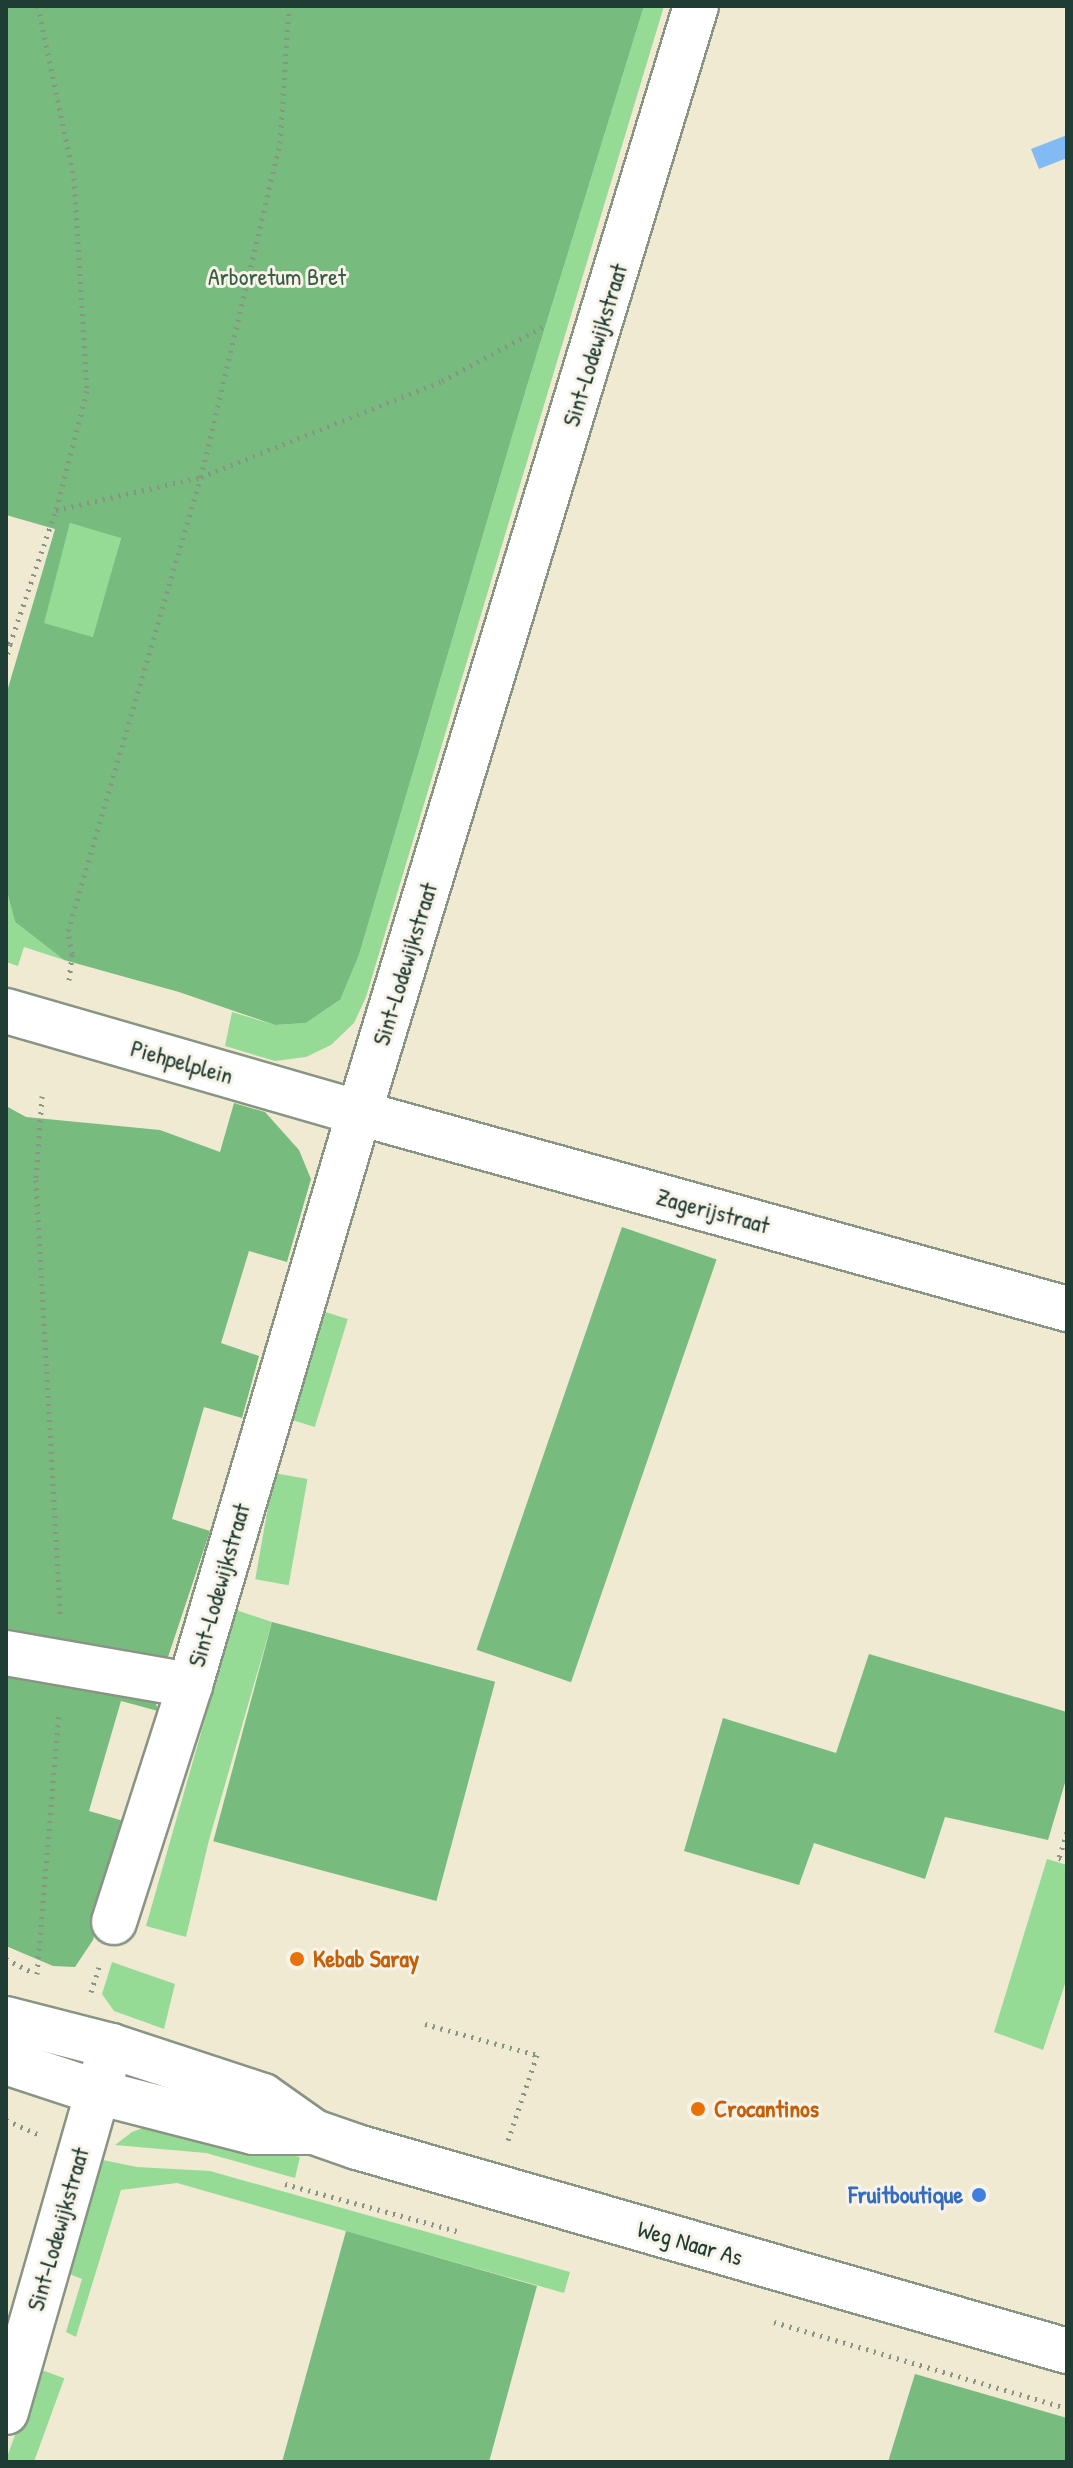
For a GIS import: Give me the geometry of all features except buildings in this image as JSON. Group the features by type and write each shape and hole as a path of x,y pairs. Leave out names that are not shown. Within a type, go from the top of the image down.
{"street":[{"name":"Sint-Lodewijkstraat","path":"114,1922 190,1685 359,1113 696,6"},
{"name":"Piehpelplein","path":"6,1011 359,1113"},
{"name":"Zagerijstraat","path":"359,1113 1067,1309"},
{"path":"6,1653 190,1685"},
{"name":"Weg Naar As","path":"6,2019 111,2046 263,2096 314,2132"},
{"name":"Sint-Lodewijkstraat","path":"6,2412 111,2046"},
{"name":"Weg Naar As","path":"6,2062 97,2092 253,2132 314,2132 1067,2351"}],"path":[{"path":"6,660 8,643 56,510 87,391 74,178 38,6"},
{"path":"72,954 68,931 201,477 280,143 289,6"},
{"path":"56,510 201,477 442,381 612,290"},
{"path":"37,1974 62,1663 36,1180 42,1096"},
{"path":"1067,1832 1059,1858 1067,1861"},
{"path":"89,1997 114,1922"},
{"path":"6,1959 44,1980"},
{"path":"425,2024 537,2055 513,2125"},
{"path":"6,2120 32,2134"},
{"path":"283,2183 461,2232"},
{"path":"763,2318 1067,2408"}],"green space":[{"name":"Arboretum Bret","path":"6,6 644,6 527,386 359,955 340,1000 306,1023 275,1025 179,992 64,960 15,922 6,888 6,695 55,529 6,515","holes":["70,523 121,538 93,637 44,623"]},
{"path":"644,6 664,6 366,997 354,1023 331,1045 306,1057 275,1061 225,1046 232,1012 275,1025 306,1023 339,1001 359,955 527,386"},
{"path":"70,523 121,537 94,637 43,623"},
{"path":"6,888 15,922 64,960 24,947 18,966 6,962"},
{"path":"234,1103 265,1112 299,1150 311,1179 287,1262 249,1251 221,1343 259,1356 242,1418 204,1407 172,1519 210,1531 168,1657 6,1633 6,1106 26,1117 160,1130 220,1152"},
{"path":"622,1227 717,1260 571,1682 476,1650"},
{"path":"322,1311 348,1319 315,1427 289,1419"},
{"path":"274,1473 307,1479 289,1585 255,1579"},
{"path":"236,1610 272,1622 209,1840 186,1937 146,1926"},
{"path":"272,1622 495,1682 436,1901 213,1841"},
{"path":"869,1654 1067,1712 1067,1776 1048,1840 945,1817 925,1879 814,1843 799,1885 684,1851 723,1718 836,1753"},
{"path":"6,1664 155,1700 158,1711 121,1701 89,1811 127,1822 93,1940 75,1967 53,1966 6,1946"},
{"path":"1047,1859 1067,1865 1067,1978 1043,2050 994,2032"},
{"path":"112,1962 175,1984 164,2029 114,2011 102,1994"},
{"path":"151,2125 300,2157 295,2178 206,2153 115,2145 132,2132"},
{"path":"103,2160 137,2167 210,2171 570,2272 564,2293 177,2183 121,2190 76,2337 66,2332 82,2279 67,2273"},
{"path":"346,2231 537,2286 489,2462 282,2462"},
{"path":"39,2369 64,2378 34,2462 6,2460"},
{"path":"915,2374 1067,2418 1067,2462 888,2462"}],"water":[{"path":"1067,135 1067,158 1039,169 1031,149"}],"place":[{"name":"Kebab Saray","path":"297,1959"},
{"name":"Crocantinos","path":"698,2109"},
{"name":"Fruitboutique","path":"979,2195"}]}
